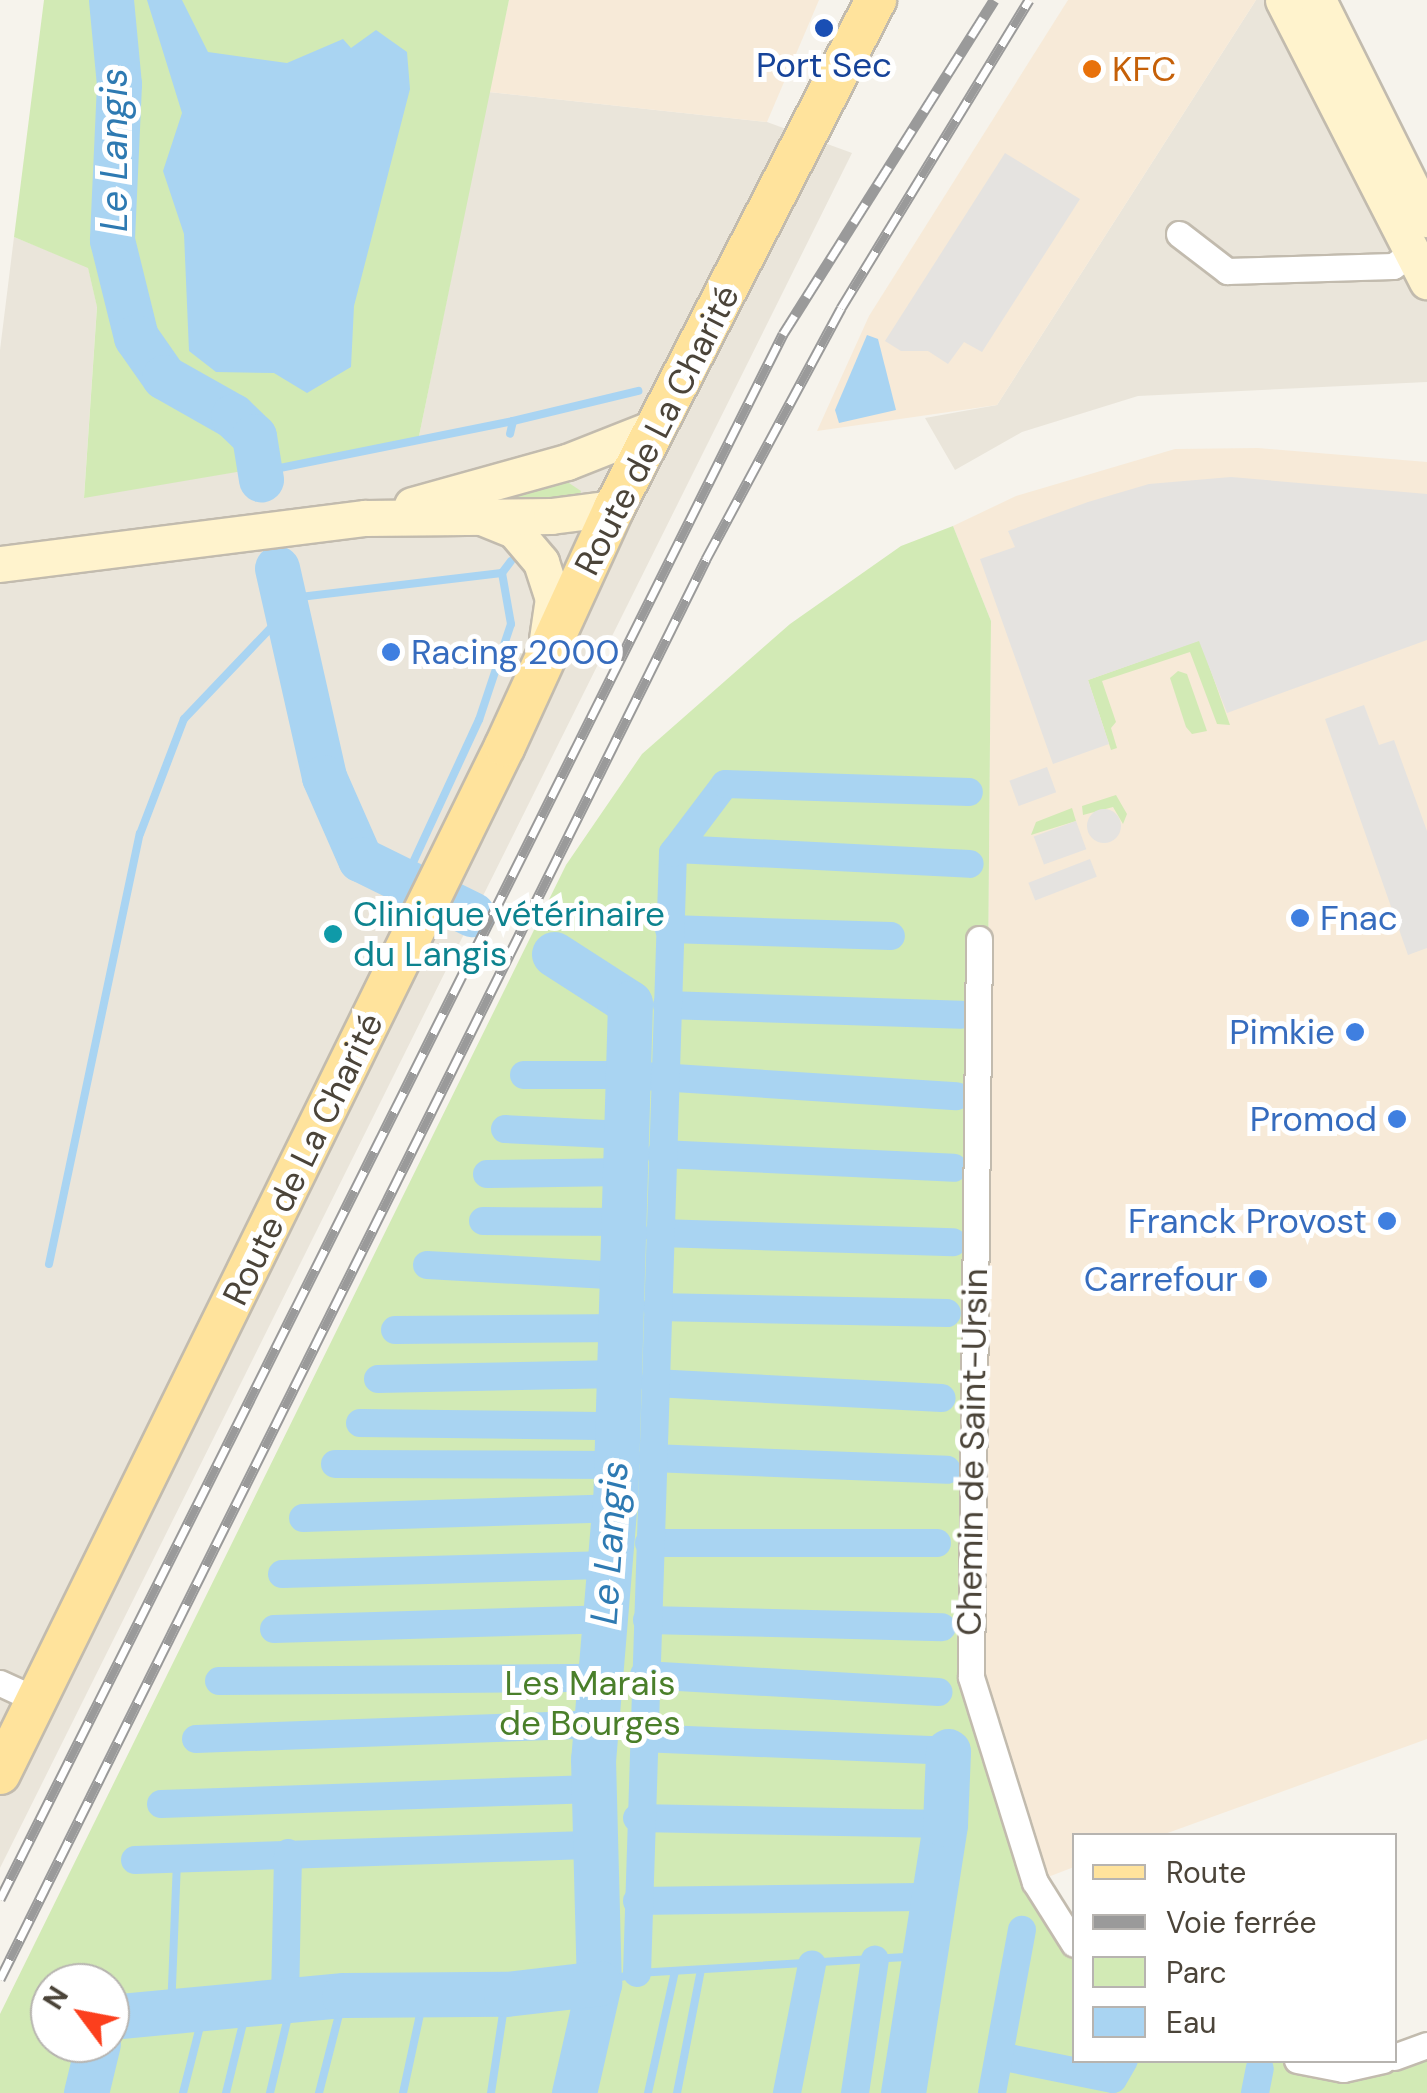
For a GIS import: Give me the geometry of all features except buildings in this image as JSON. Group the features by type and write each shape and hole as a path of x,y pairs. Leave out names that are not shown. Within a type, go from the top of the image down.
{"main road":[{"name":"Route de La Charité","path":"793,168 815,94 858,0"},
{"name":"Route de La Charité","path":"0,1774 447,866 614,508 793,168 876,0"},
{"path":"793,168 833,115 893,0"},
{"path":"1283,0 1419,268"},
{"path":"1318,0 1427,219"},
{"path":"366,518 567,462 658,426"},
{"path":"567,462 614,508"},
{"path":"0,564 366,518 614,508"},
{"path":"479,516 514,530 541,562 553,598 545,652"}],"street":[{"path":"1179,234 1227,271 1419,268"},
{"name":"Chemin de Saint-Ursin","path":"979,939 971,1677 1034,1882 1072,1941"},
{"path":"0,1684 36,1700"},
{"path":"1397,2055 1427,2045"},
{"path":"1312,2063 1343,2069 1370,2063"}],"shaded area":[{"path":"509,0 819,0 767,122 489,92"},
{"path":"1068,0 1256,0 997,405 817,431 869,316"},
{"path":"1256,0 1283,0 1427,281 1427,382 1138,396 1022,432 955,470 925,418 997,405"},
{"path":"489,92 767,122 852,153 0,1868 0,350 14,237 88,267 97,306 84,497 418,441"},
{"path":"1005,153 1080,199 982,352 964,342 948,364 928,351 901,351 885,341"},
{"path":"1258,448 1427,462 1427,1739 1168,1833 1072,1833 1072,1868 1035,1882 982,1691 991,621 953,526 1016,496 1175,449"},
{"path":"1231,477 1427,494 1427,640 1227,713 1199,641 1088,680 1109,744 1053,764 980,559 1015,547 1008,531 1088,502 1149,484"},
{"path":"1364,705 1379,745 1394,740 1427,831 1427,948 1408,955 1325,719"},
{"path":"1047,767 1056,792 1019,806 1009,781"},
{"path":"1104,809 1116,814 1121,826 1116,838 1104,843 1092,838 1087,826 1092,814"},
{"path":"1076,821 1086,849 1044,865 1034,836"},
{"path":"1090,859 1097,877 1035,900 1028,883"}],"green space":[{"path":"44,0 509,0 418,441 84,498 97,307 88,268 14,237"},
{"path":"563,479 581,491 578,503 505,500 502,493"},
{"name":"Les Marais de Bourges","path":"953,526 991,621 982,1691 1032,1873 1072,1936 1072,2063 1397,2063 1397,2052 1427,2045 1427,2093 0,2093 0,2014 566,865 642,754 790,624 901,546"},
{"path":"1200,640 1230,725 1217,724 1190,652 1102,681 1116,722 1111,728 1117,748 1111,750 1088,680"},
{"path":"1178,671 1187,674 1207,731 1192,734 1186,727 1170,678"},
{"path":"1116,795 1127,814 1123,824 1113,807 1083,815 1082,806"},
{"path":"1072,808 1076,821 1031,835 1036,822"}],"water":[{"path":"147,0 182,0 208,52 287,63 343,39 351,48 376,30 407,52 410,89 354,306 351,367 307,393 274,373 216,372 189,351 184,234 163,171 182,113"},
{"path":"867,335 878,339 896,410 839,423 835,410"}],"waterway":[{"name":"Le Langis","path":"111,0 119,84 112,240 136,337 164,377 233,416 254,436 261,479"},
{"path":"513,421 638,391"},
{"path":"260,472 513,421 510,434"},
{"path":"404,882 479,720 511,624 502,573 511,561"},
{"name":"Le Langis","path":"277,568 324,777 360,859 472,914"},
{"path":"49,1264 140,834 184,719 300,597 502,573"},
{"path":"637,1973 673,853 725,784 969,792"},
{"path":"676,849 970,864"},
{"path":"669,929 891,936"},
{"name":"Le Langis","path":"554,954 630,1003 615,1499 593,1759 599,1983 574,2093"},
{"path":"667,1005 961,1015"},
{"path":"524,1075 628,1075 956,1096"},
{"path":"505,1129 626,1135"},
{"path":"661,1154 954,1168"},
{"path":"487,1174 625,1172"},
{"path":"483,1221 624,1222"},
{"path":"659,1233 953,1242"},
{"path":"427,1265 622,1276"},
{"path":"657,1307 947,1313"},
{"path":"395,1330 620,1328"},
{"path":"378,1379 619,1374"},
{"path":"654,1383 942,1398"},
{"path":"360,1423 617,1426"},
{"path":"652,1458 947,1470"},
{"path":"335,1464 616,1465"},
{"path":"303,1518 614,1508"},
{"path":"649,1543 937,1543"},
{"path":"282,1574 609,1565"},
{"path":"274,1629 605,1619"},
{"path":"647,1620 942,1627"},
{"path":"644,1675 939,1692"},
{"path":"219,1681 600,1678"},
{"path":"196,1739 596,1724"},
{"path":"641,1738 948,1751"},
{"path":"903,2093 945,1824 948,1751"},
{"path":"161,1804 594,1789"},
{"path":"637,1818 945,1824"},
{"path":"135,1860 595,1845"},
{"path":"285,1999 288,1853"},
{"path":"171,2011 177,1859"},
{"path":"637,1901 935,1897"},
{"path":"992,2093 1022,1930"},
{"path":"599,1983 637,1973 927,1956"},
{"path":"855,2093 875,1959"},
{"path":"787,2093 812,1964"},
{"path":"677,2093 701,1970"},
{"path":"648,2093 675,1971"},
{"name":"Le Langis","path":"130,2015 344,1995 506,1994 599,1983"},
{"path":"403,2093 425,1991"},
{"path":"491,2093 506,1994"},
{"path":"319,2093 344,1995"},
{"path":"270,2093 292,2000"},
{"path":"226,2093 248,2003"},
{"path":"183,2093 205,2007"},
{"path":"999,2056 1113,2079 1122,2063"},
{"name":"Le Langis","path":"86,2093 93,2063"},
{"path":"1255,2093 1260,2068"}],"railway":[{"path":"0,1899 783,334 994,0"},
{"path":"0,1979 706,559 841,308 1029,0"}],"place":[{"name":"Port Sec","path":"824,28"},
{"name":"KFC","path":"1092,69"},
{"name":"Racing 2000","path":"391,652"},
{"name":"Fnac","path":"1300,918"},
{"name":"Clinique vétérinaire du Langis","path":"333,934"},
{"name":"Pimkie","path":"1355,1032"},
{"name":"Promod","path":"1397,1119"},
{"name":"Franck Provost","path":"1387,1221"},
{"name":"Carrefour","path":"1258,1279"}]}
